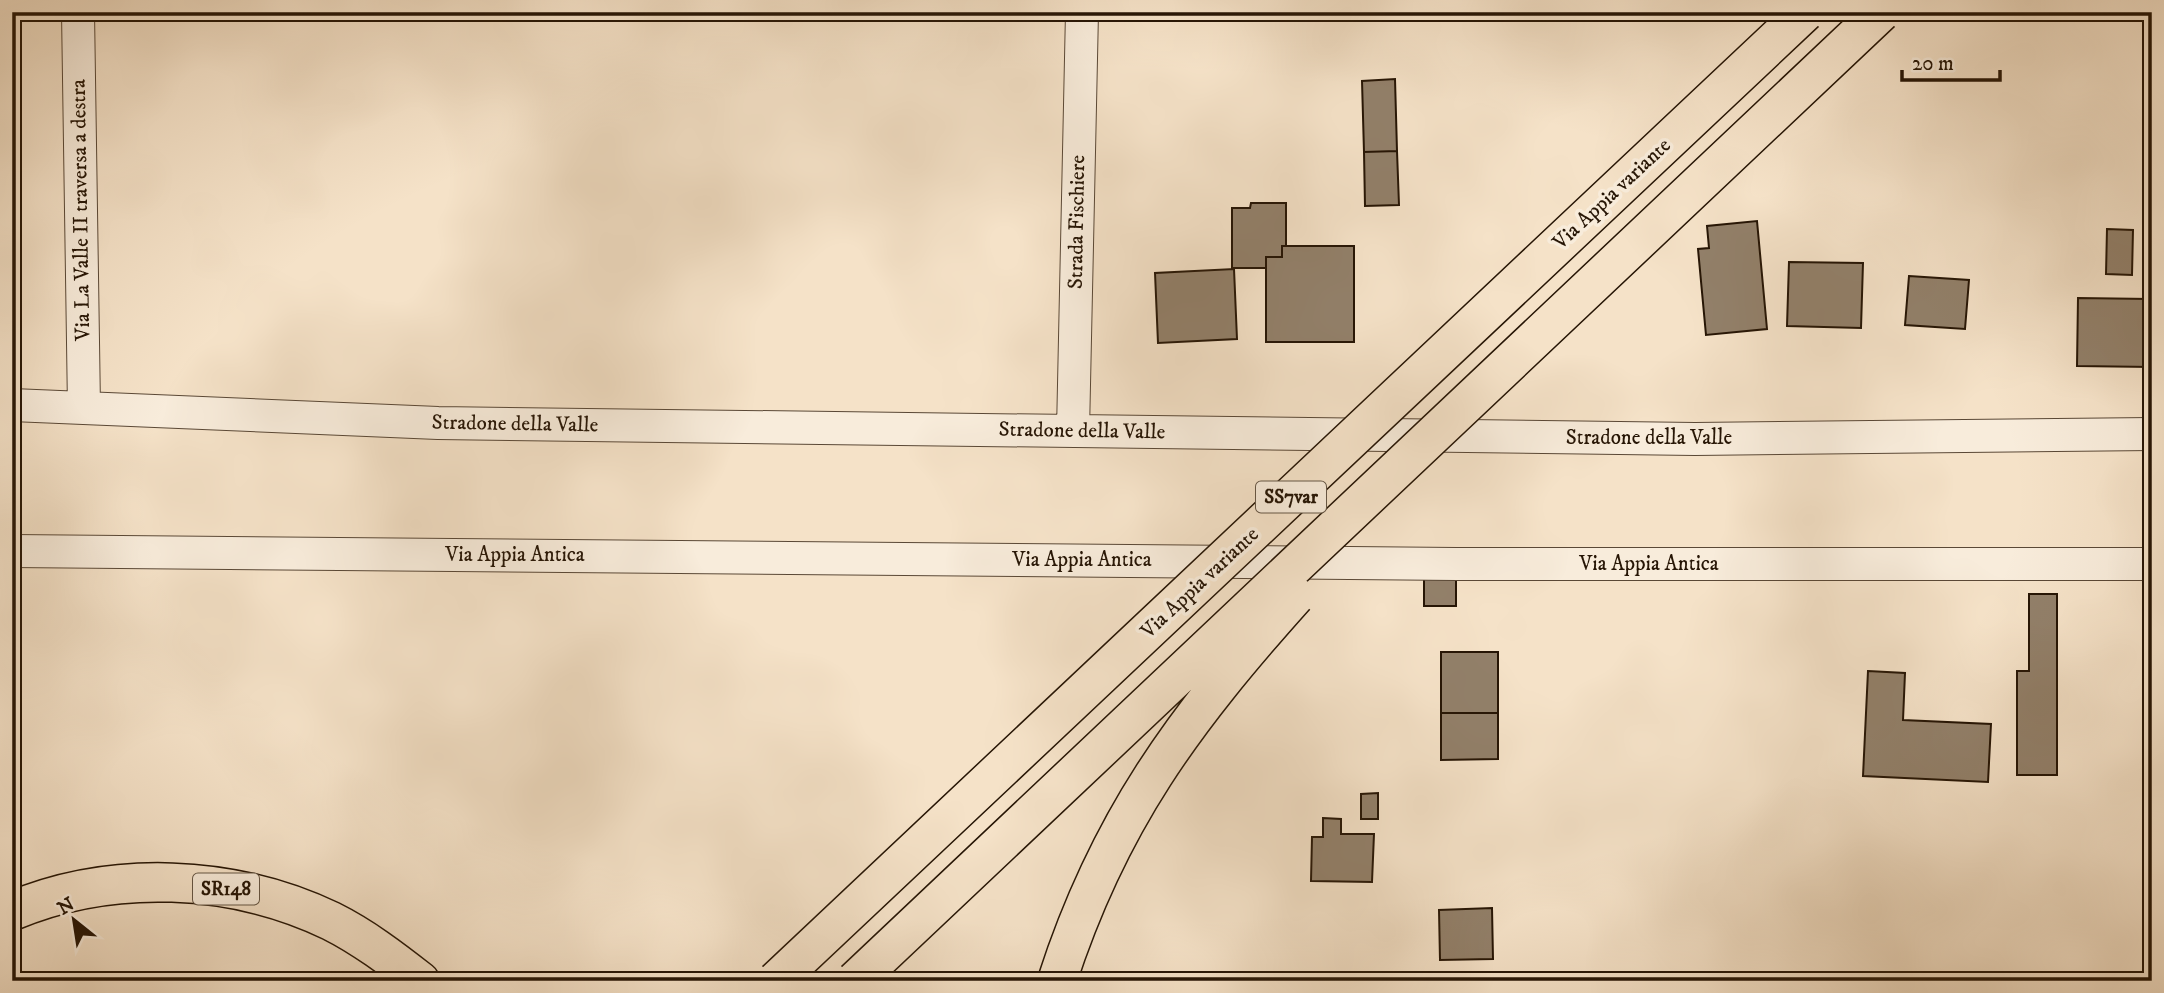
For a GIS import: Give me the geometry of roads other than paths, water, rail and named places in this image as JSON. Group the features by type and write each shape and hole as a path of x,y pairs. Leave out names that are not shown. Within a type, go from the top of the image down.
{"main road":[{"name":"Via Appia variante","path":"776,981 1805,12"},
{"name":"SS7var","path":"855,981 1039,804 1491,383 1881,12"},
{"name":"SS7var","path":"1058,981 1104,860 1131,808 1174,741 1250,647 1491,383"},
{"name":"SR148","path":"12,911 61,895 118,884 171,883 235,891 286,903 333,922 386,955 420,981"}],"street":[{"name":"Via La Valle II traversa a destra","path":"78,12 84,408"},
{"name":"Strada Fischiere","path":"1073,431 1082,12"},
{"name":"Stradone della Valle","path":"12,405 438,423 1695,439 2152,434"},
{"name":"Via Appia Antica","path":"12,551 1456,564 2152,564"}]}
